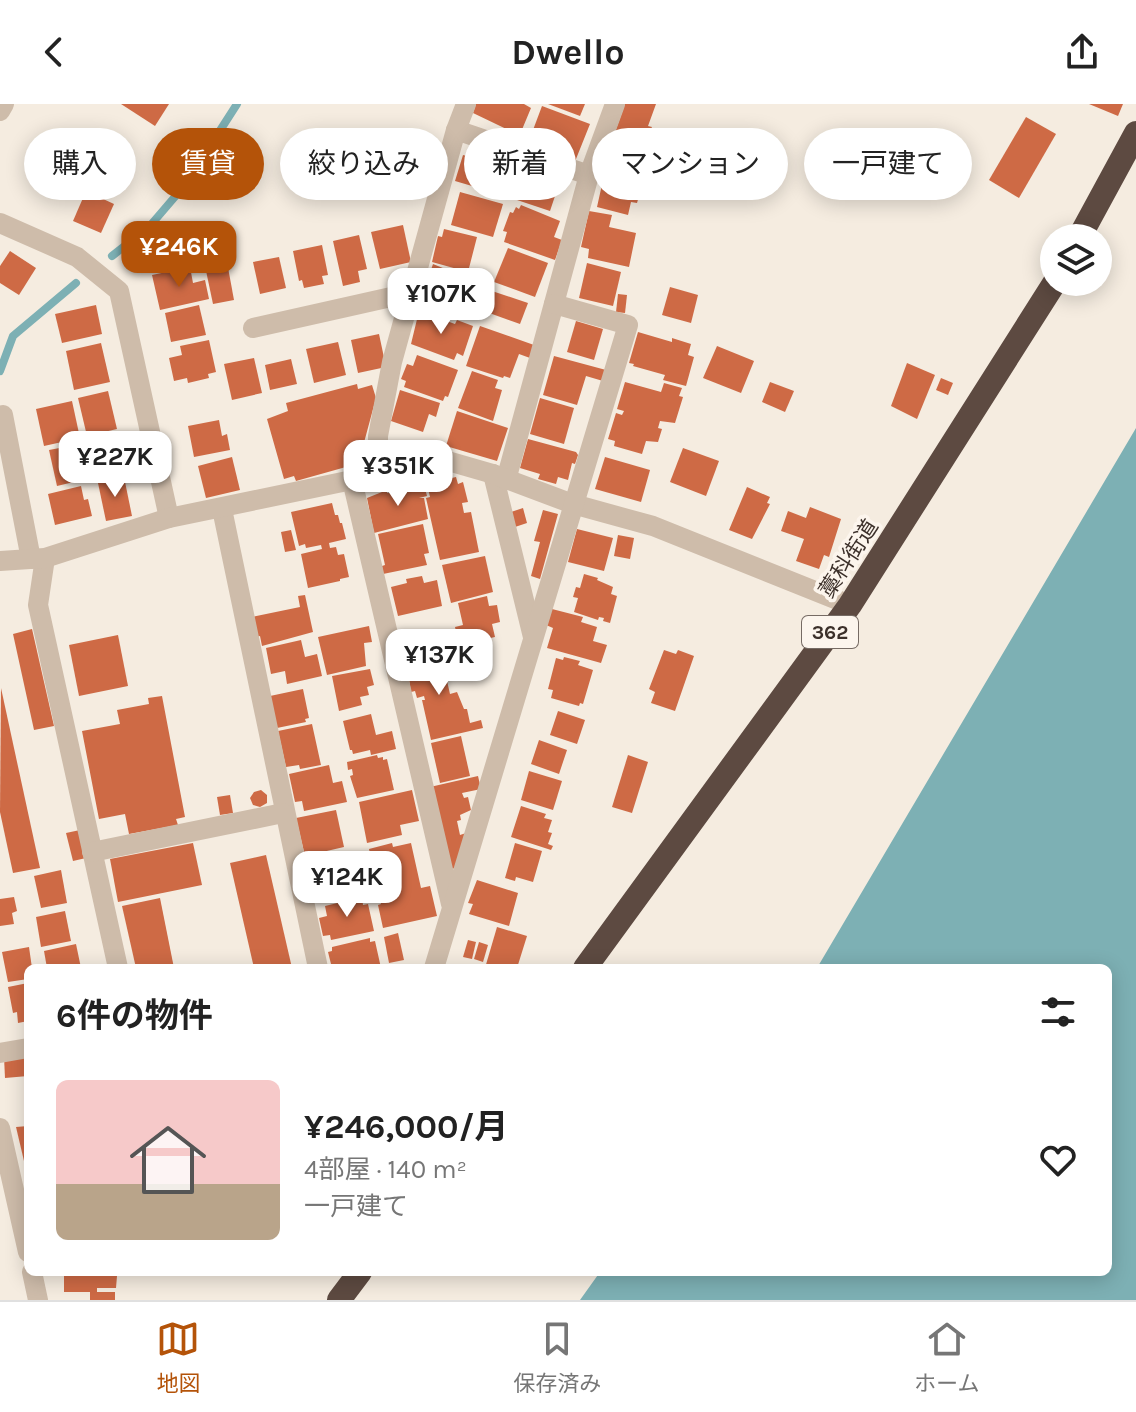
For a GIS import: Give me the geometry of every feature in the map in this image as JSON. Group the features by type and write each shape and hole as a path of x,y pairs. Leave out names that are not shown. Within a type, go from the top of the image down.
{"highway":[{"path":"1087,224 1136,133"},
{"name":"藁科街道","path":"588,964 850,605 1046,296"},
{"path":"339,1300 357,1276"}],"street":[{"path":"0,111 4,104"},
{"path":"378,467 378,436 409,293 466,104"},
{"path":"533,637 500,477 554,304 589,175 615,104"},
{"path":"456,130 589,175"},
{"path":"0,223 77,257 119,291 169,518"},
{"path":"253,328 409,293"},
{"path":"435,964 628,325 554,304"},
{"path":"3,415 38,559 38,605 117,964"},
{"path":"0,561 38,559 169,518 352,480 378,467 427,455 573,504 653,526 850,605"},
{"path":"352,480 452,908"},
{"path":"222,509 283,813 317,964"},
{"path":"92,852 283,813"},
{"path":"0,1053 24,1049"},
{"path":"0,1128 24,1234"},
{"path":"33,1276 38,1300"}],"water":[{"path":"1136,428 1136,1300 580,1300 597,1276 1112,1276 1112,964 819,964"}],"building":[{"path":"121,104 169,104 155,126"},
{"path":"476,104 524,104 531,108 523,128 504,128 473,113"},
{"path":"548,104 585,104 580,116"},
{"path":"625,104 656,104 648,126 652,128 616,128"},
{"path":"1089,104 1123,104 1118,116"},
{"path":"542,106 590,124 576,159 576,128 534,128"},
{"path":"1026,117 1056,134 1019,198 989,180"},
{"path":"464,155 464,184 455,181"},
{"path":"460,192 464,193 464,200 489,200 503,204 493,237 451,225"},
{"path":"82,200 105,200 114,204 101,233 73,221"},
{"path":"517,200 554,200 550,211"},
{"path":"599,200 638,200 637,203 631,202 628,215 597,207"},
{"path":"521,205 560,221 554,237 562,240 555,260 504,242 507,232 503,231 510,212 513,213"},
{"path":"589,211 612,215 609,227 636,233 629,267 588,258 589,249 581,247"},
{"path":"403,225 411,262 380,269 371,232"},
{"path":"444,229 477,237 468,272 432,262 438,236 442,237"},
{"path":"359,235 367,269 358,271 360,282 343,286 333,241"},
{"path":"322,245 328,275 322,276 324,284 304,288 302,280 299,281 293,251"},
{"path":"508,248 548,263 535,297 494,282"},
{"path":"10,251 36,268 19,295 0,283 0,266"},
{"path":"279,257 286,288 260,294 253,262"},
{"path":"227,262 234,300 213,304 205,266"},
{"path":"587,263 621,272 613,306 579,298"},
{"path":"433,264 470,279 466,288 470,290 459,318 420,302"},
{"path":"190,267 193,283 205,280 209,299 160,310 152,275"},
{"path":"670,287 698,295 691,323 662,315"},
{"path":"489,290 528,303 520,324 481,310"},
{"path":"618,294 627,295 625,313 616,312"},
{"path":"96,305 102,334 62,343 55,314"},
{"path":"199,305 206,335 171,342 165,313"},
{"path":"419,311 455,324 457,320 473,326 463,356 457,353 454,360 411,344"},
{"path":"576,321 603,329 594,360 567,352"},
{"path":"480,326 534,345 530,358 519,354 510,378 466,366"},
{"path":"638,332 691,344 688,355 694,357 686,386 663,380 665,375 629,363"},
{"path":"379,334 386,367 358,373 351,340"},
{"path":"209,340 216,372 208,374 209,378 188,383 187,378 174,381 169,358 182,355 180,346"},
{"path":"338,342 346,375 314,383 306,349"},
{"path":"101,343 110,382 74,390 66,351"},
{"path":"717,346 754,361 741,393 703,378"},
{"path":"417,355 458,370 448,397 445,396 443,401 404,387 406,381 401,379 407,364 413,366"},
{"path":"554,356 606,370 603,381 586,376 577,405 543,395"},
{"path":"254,358 262,393 232,400 224,364"},
{"path":"291,359 297,384 270,390 265,365"},
{"path":"907,363 935,375 917,419 891,406"},
{"path":"472,371 498,380 495,388 502,390 493,421 458,408"},
{"path":"941,378 953,383 948,395 936,390"},
{"path":"625,382 661,392 664,383 682,388 679,396 683,397 675,423 660,421 658,428 662,429 658,442 646,441 642,454 614,446 615,441 608,439 616,413 622,415 624,411 617,409"},
{"path":"770,382 794,391 785,412 762,402"},
{"path":"357,384 358,389 372,385 376,398 362,450 357,452 358,459 352,461 353,465 296,481 294,476 284,479 267,419 288,411 286,403"},
{"path":"400,390 440,403 436,417 429,414 423,432 391,421"},
{"path":"108,391 117,429 87,436 78,398"},
{"path":"540,398 574,408 564,444 530,434"},
{"path":"72,401 80,438 44,446 36,409"},
{"path":"457,411 508,428 497,461 446,446"},
{"path":"219,420 222,436 227,434 230,450 194,457 188,426"},
{"path":"120,434 128,473 95,480 87,442"},
{"path":"528,439 576,452 578,455 575,464 572,463 568,480 558,477 556,484 538,479 540,474 520,468"},
{"path":"70,446 78,481 57,486 49,450"},
{"path":"683,448 719,461 706,496 670,482"},
{"path":"232,457 240,490 206,498 198,466"},
{"path":"605,457 650,470 641,502 595,489"},
{"path":"124,477 132,516 106,521 98,483"},
{"path":"456,477 458,484 463,482 468,502 462,503 464,513 471,512 479,552 440,560 426,498 430,497 427,484"},
{"path":"423,481 427,496 419,498 424,498 428,519 374,533 367,498 387,490 392,494 411,490 410,484"},
{"path":"81,486 92,516 55,525 48,494"},
{"path":"747,487 770,497 767,503 770,504 752,539 729,530"},
{"path":"332,503 346,539 329,543 330,548 336,547 338,555 344,554 349,577 308,588 301,554 322,549 321,545 299,546 291,512"},
{"path":"810,507 841,519 829,557 824,555 819,569 796,561 804,539 781,531 788,511 806,518"},
{"path":"523,508 527,523 515,527 511,512"},
{"path":"543,510 558,514 540,579 531,576 540,542 534,541"},
{"path":"423,524 429,553 424,554 427,565 383,574 382,566 385,565 378,534"},
{"path":"577,529 613,538 604,571 568,562"},
{"path":"291,530 296,550 285,552 281,532"},
{"path":"618,535 634,538 630,559 614,556"},
{"path":"485,556 493,592 451,603 442,565"},
{"path":"584,574 613,587 611,594 617,596 610,623 603,621 604,618 599,617 598,620 574,612 578,598 573,597 576,587 580,588"},
{"path":"422,576 424,583 437,580 442,606 398,616 391,587 407,583 406,579"},
{"path":"305,595 313,632 262,646 260,636 256,637 252,617 300,607 298,596"},
{"path":"487,596 489,606 497,605 500,622 492,624 495,637 467,643 466,639 458,641 455,627 463,625 458,603"},
{"path":"552,609 583,617 581,622 597,627 593,641 607,645 601,663 547,648 553,628 546,625"},
{"path":"369,626 372,642 364,643 366,666 327,675 318,637"},
{"path":"32,629 54,726 34,730 13,634"},
{"path":"118,635 128,686 79,696 69,645"},
{"path":"301,640 305,657 317,654 322,676 287,684 285,671 271,674 266,648"},
{"path":"440,650 450,694 457,692 464,709 467,709 470,723 481,720 483,728 431,740 422,700 425,700 424,696 417,698 415,691 411,692 409,679 412,679 407,657"},
{"path":"664,650 676,654 678,650 694,656 675,711 651,703 655,692 649,689"},
{"path":"564,657 580,661 578,665 593,670 583,704 579,706 551,698 553,690 548,689 556,658 563,660"},
{"path":"370,669 374,685 367,687 369,695 360,697 362,705 339,711 332,676"},
{"path":"1,688 40,868 13,873 0,812"},
{"path":"303,689 309,718 305,719 306,722 277,728 270,696"},
{"path":"162,696 185,817 176,819 178,825 129,834 125,814 99,819 82,731 120,724 117,710 149,704 148,698"},
{"path":"558,711 585,720 577,744 550,735"},
{"path":"371,714 376,735 392,731 396,749 371,755 370,750 353,754 343,721"},
{"path":"312,724 321,765 300,769 299,765 286,767 278,731"},
{"path":"461,736 470,776 440,783 431,743"},
{"path":"539,740 567,750 559,774 531,764"},
{"path":"377,755 383,760 387,759 394,790 357,798 350,776 353,775 352,769 348,770 347,762"},
{"path":"628,755 648,762 632,813 612,807"},
{"path":"329,765 333,783 342,781 347,802 304,811 302,801 295,802 289,774"},
{"path":"529,771 562,781 553,810 521,800"},
{"path":"478,776 481,789 462,793 464,798 468,797 471,810 460,815 461,820 457,821 460,835 466,833 455,868 449,870 430,787"},
{"path":"261,790 267,795 267,803 260,807 253,805 250,798 254,792"},
{"path":"412,790 419,821 400,825 402,835 367,843 359,802"},
{"path":"230,795 233,813 220,815 217,797"},
{"path":"521,806 546,814 544,818 552,820 548,832 552,833 548,844 553,846 551,850 511,837"},
{"path":"336,810 344,847 305,856 296,818"},
{"path":"80,830 86,858 73,861 66,833"},
{"path":"193,843 202,885 118,902 110,859"},
{"path":"392,843 393,847 411,843 421,888 430,886 437,916 383,928 369,849"},
{"path":"515,843 542,851 533,882 516,877 515,881 505,878"},
{"path":"332,852 335,864 361,858 368,886 316,898 306,858"},
{"path":"266,855 291,964 253,964 230,863"},
{"path":"61,870 67,903 41,908 34,876"},
{"path":"477,880 518,893 509,926 469,914 473,904 468,903"},
{"path":"14,897 17,911 12,913 14,924 0,926 0,899"},
{"path":"362,897 363,905 368,904 374,931 331,940 330,935 323,936 319,918 327,916 325,906"},
{"path":"160,898 173,964 135,964 122,906"},
{"path":"65,911 71,941 41,947 36,917"},
{"path":"497,927 527,936 518,964 486,964"},
{"path":"398,933 404,960 389,963 384,937"},
{"path":"370,938 370,942 375,941 380,964 331,964 328,952 332,951 332,947"},
{"path":"468,940 476,942 472,959 463,957"},
{"path":"479,942 488,945 483,962 474,959"},
{"path":"76,944 80,964 46,964 44,951"},
{"path":"29,947 31,964 24,964 24,980 8,982 2,952"},
{"path":"24,984 24,1022 18,1023 17,1012 13,1013 8,987"},
{"path":"24,1055 24,1076 5,1078 4,1057"},
{"path":"24,1126 24,1161 16,1127"},
{"path":"64,1276 117,1276 116,1288 97,1288 97,1292 115,1292 115,1300 90,1300 90,1292 64,1292"}],"waterway":[{"path":"112,256 149,227 185,185 237,104"},
{"path":"0,371 13,336 76,283"}]}
